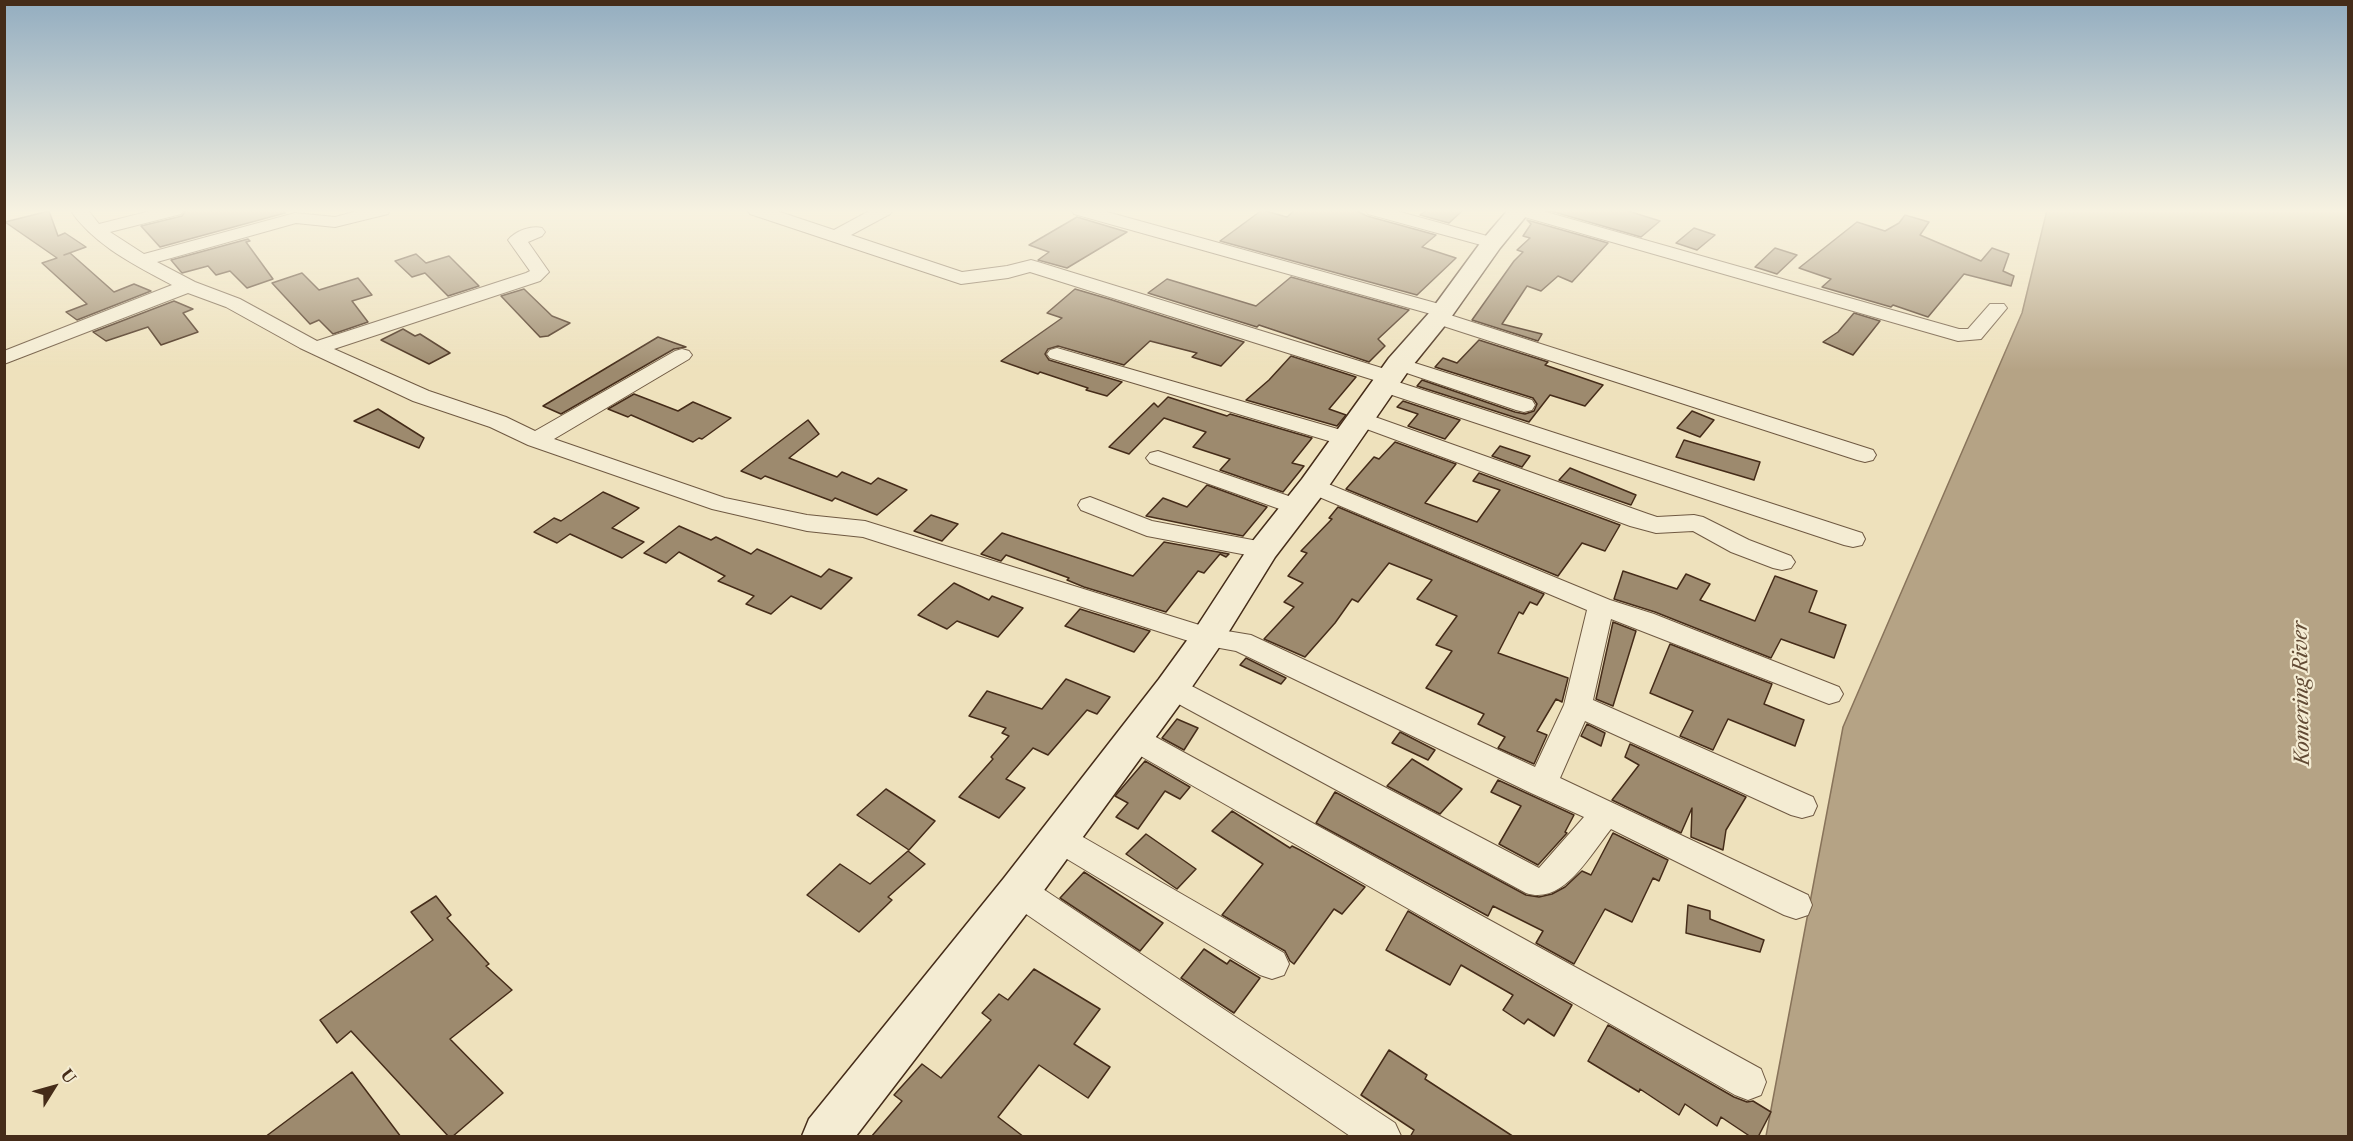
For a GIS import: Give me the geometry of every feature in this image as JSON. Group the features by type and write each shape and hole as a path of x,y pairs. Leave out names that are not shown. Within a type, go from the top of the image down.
{"main road":[{"path":"834,1134 1172,688 1208,637 1263,550 1305,497 1391,376 1440,315 1477,263"}],"street":[{"path":"145,263 188,286 233,303 307,344 318,347 421,396 498,422 536,440 720,504 807,523 865,529 1208,637 1241,642 1796,905"},
{"path":"318,347 533,277 540,272 534,263"},
{"path":"917,263 961,278 1008,272 1031,266 1391,376 1853,539"},
{"path":"1263,263 1440,315 1865,455"},
{"path":"1707,263 1958,335 1974,335 1997,308"},
{"path":"4,358 188,286"},
{"path":"1058,354 1354,429 1656,525 1694,523 1740,546 1782,562"},
{"path":"536,440 682,355"},
{"path":"1391,376 1524,405"},
{"path":"1158,458 1305,497 1645,621 1829,694"},
{"path":"1090,505 1147,528 1263,550"},
{"path":"1542,785 1578,705 1601,606"},
{"path":"1172,688 1537,883 1552,878 1606,813"},
{"path":"1578,705 1802,806"},
{"path":"1133,738 1748,1082"},
{"path":"1058,838 1272,963"},
{"path":"1018,891 1382,1137"}],"water":[{"name":"Komering River","path":"2034,263 2348,263 2348,1136 1766,1136 1843,727 2022,313"}],"building":[{"path":"42,263 82,263 114,292 134,284 151,291 77,320 66,312 87,304"},
{"path":"174,263 262,263 273,279 247,288 230,271 216,275 208,266 182,273"},
{"path":"397,263 456,263 479,286 448,296 425,273 412,277"},
{"path":"1050,263 1075,263 1067,268"},
{"path":"1301,263 1450,263 1417,295"},
{"path":"1512,263 1589,263 1572,282 1558,276 1541,291 1527,286 1502,324 1542,334 1538,341 1472,320"},
{"path":"1759,263 1788,263 1777,274 1755,267"},
{"path":"1805,263 2006,263 2003,271 2014,276 2011,286 1964,274 1928,317 1893,305 1891,307 1822,287 1831,279 1799,268"},
{"path":"302,273 319,290 358,278 372,295 352,301 368,322 333,334 319,320 310,324 272,283"},
{"path":"1291,277 1409,310 1378,339 1385,346 1369,362 1259,325 1257,327 1148,293 1167,279 1256,306"},
{"path":"524,289 552,316 570,323 548,336 540,337 501,296"},
{"path":"1075,289 1244,342 1221,366 1192,357 1197,353 1150,341 1124,365 1058,346 1048,349 1045,354 1049,360 1122,382 1107,396 1001,361 1062,318 1047,313"},
{"path":"174,301 193,309 183,313 198,332 161,345 148,327 106,341 93,332"},
{"path":"1854,313 1880,321 1853,355 1823,342 1838,332"},
{"path":"403,329 415,336 420,334 450,353 429,364 381,340"},
{"path":"658,337 686,347 674,349 561,414 543,406"},
{"path":"1479,340 1548,362 1545,365 1603,385 1585,406 1550,395 1529,422 1417,386 1422,380 1515,412 1525,414 1534,411 1537,404 1533,398 1435,367 1443,358 1457,363"},
{"path":"1291,356 1356,377 1329,409 1346,415 1337,426 1246,400"},
{"path":"634,394 678,411 693,402 731,418 702,439 699,438 693,442 631,415 628,417 608,409"},
{"path":"1168,397 1227,416 1230,414 1312,438 1292,463 1304,466 1283,492 1220,470 1230,459 1193,447 1206,432 1164,418 1129,454 1109,447 1154,403 1158,407"},
{"path":"1403,401 1460,420 1445,439 1408,426 1418,414 1397,407"},
{"path":"378,409 424,438 419,448 354,421"},
{"path":"1692,411 1714,420 1700,437 1677,428"},
{"path":"808,420 819,434 789,458 837,477 842,472 871,484 878,478 907,490 877,515 835,498 832,501 765,476 761,479 741,471"},
{"path":"1684,440 1760,462 1754,480 1676,457"},
{"path":"1395,442 1456,464 1425,503 1477,522 1500,490 1473,481 1479,473 1620,525 1605,551 1582,543 1558,576 1346,489 1374,457 1379,459"},
{"path":"1500,446 1530,456 1522,467 1492,456"},
{"path":"1570,468 1636,495 1631,505 1559,480"},
{"path":"1207,485 1267,507 1243,536 1146,516 1163,498 1187,507"},
{"path":"603,492 639,508 612,528 644,542 622,558 570,534 557,543 534,532 554,518 561,521"},
{"path":"1338,507 1544,594 1537,605 1530,602 1523,614 1519,612 1498,653 1568,678 1562,702 1556,699 1537,731 1547,735 1534,764 1498,748 1505,737 1478,724 1484,714 1426,688 1452,651 1436,645 1457,616 1417,599 1432,580 1389,563 1358,602 1352,599 1335,623 1305,657 1264,639 1294,607 1284,602 1303,583 1288,576 1307,553 1301,551 1332,519 1329,518"},
{"path":"931,515 958,524 942,541 914,531"},
{"path":"679,526 711,540 716,537 751,554 757,549 821,577 829,569 852,578 821,609 791,596 771,614 746,604 754,596 718,581 725,576 679,552 666,563 644,553"},
{"path":"1002,533 1133,576 1164,542 1229,554 1226,557 1220,554 1204,573 1198,571 1166,612 1084,587 1067,580 1069,578 1006,555 1001,561 981,554"},
{"path":"1623,571 1677,589 1686,574 1710,584 1700,600 1755,621 1775,576 1817,591 1809,612 1846,625 1834,658 1781,639 1771,658 1655,612 1614,599"},
{"path":"954,583 989,600 992,596 1023,608 998,637 957,621 947,629 918,615"},
{"path":"1080,609 1150,631 1134,652 1065,626"},
{"path":"1613,622 1636,631 1613,706 1596,699"},
{"path":"1670,644 1772,684 1764,704 1804,720 1795,746 1728,719 1713,750 1680,736 1693,711 1650,693"},
{"path":"1246,658 1286,678 1281,684 1240,665"},
{"path":"1066,679 1110,697 1097,714 1087,710 1048,755 1033,748 1006,779 1025,788 999,818 959,797 993,759 991,757 1009,736 1002,733 1006,728 969,716 987,691 1042,709"},
{"path":"1177,719 1198,728 1184,750 1162,738"},
{"path":"1587,724 1605,733 1601,746 1581,736"},
{"path":"1400,732 1435,750 1428,760 1392,743"},
{"path":"1630,744 1746,797 1726,830 1723,850 1691,837 1692,808 1681,833 1612,800 1639,765 1625,757"},
{"path":"1412,759 1462,789 1440,814 1387,786"},
{"path":"1145,761 1190,787 1180,799 1165,791 1138,829 1116,817 1128,803 1115,796"},
{"path":"1498,780 1574,815 1565,832 1567,833 1538,865 1499,844 1521,806 1491,792"},
{"path":"886,789 935,821 909,850 857,815"},
{"path":"1335,792 1526,895 1539,897 1552,894 1565,887 1582,871 1591,875 1613,833 1668,860 1659,881 1653,878 1632,922 1605,909 1574,964 1536,943 1543,931 1493,906 1488,916 1316,823"},
{"path":"1232,811 1290,848 1292,846 1300,850 1365,887 1342,914 1334,909 1294,964 1285,951 1222,915 1263,864 1212,831"},
{"path":"1146,834 1196,869 1177,889 1126,854"},
{"path":"908,851 925,864 888,897 892,900 859,932 807,895 840,864 870,884"},
{"path":"1084,872 1163,923 1140,951 1060,898"},
{"path":"436,896 451,915 447,918 489,964 486,966 512,990 450,1039 503,1093 452,1137 449,1137 351,1031 337,1043 320,1020 433,940 411,912"},
{"path":"1688,905 1710,911 1710,919 1764,940 1760,952 1686,933"},
{"path":"1408,911 1572,1005 1554,1036 1528,1019 1524,1024 1503,1010 1513,995 1461,965 1450,985 1386,950"},
{"path":"1204,949 1227,964 1230,960 1260,978 1234,1013 1181,978"},
{"path":"1034,969 1100,1009 1074,1044 1110,1067 1088,1098 1039,1065 998,1117 1024,1137 871,1137 902,1101 894,1095 922,1064 941,1078 991,1020 982,1013 999,994 1008,1000"},
{"path":"1608,1025 1734,1097 1747,1102 1753,1101 1771,1112 1758,1137 1751,1137 1721,1117 1717,1126 1685,1104 1679,1115 1640,1089 1639,1092 1588,1061"},
{"path":"1389,1050 1427,1075 1425,1079 1514,1137 1410,1137 1414,1130 1361,1095"},
{"path":"352,1072 401,1137 265,1137"}]}
